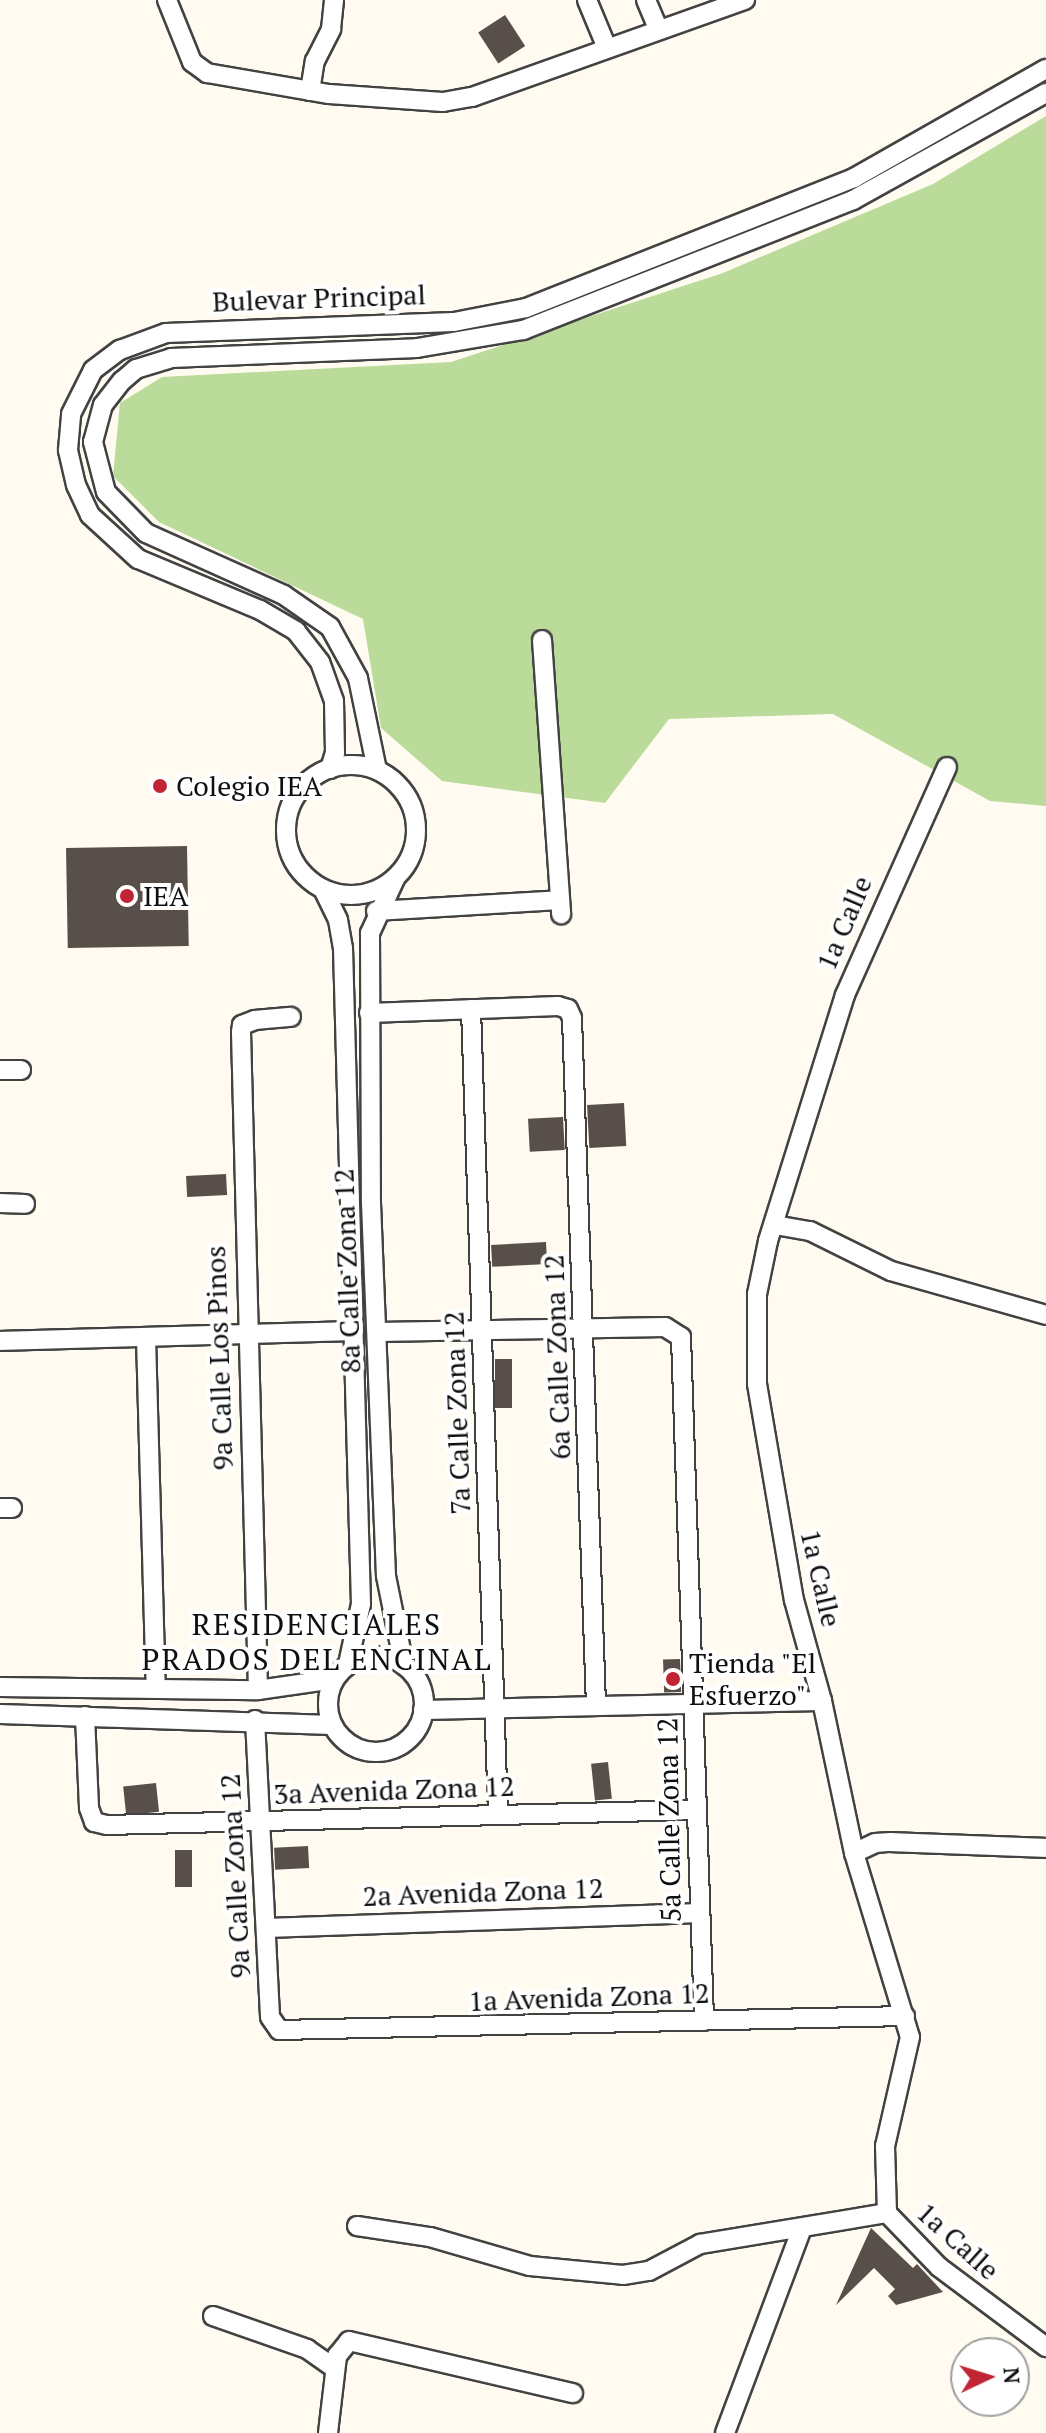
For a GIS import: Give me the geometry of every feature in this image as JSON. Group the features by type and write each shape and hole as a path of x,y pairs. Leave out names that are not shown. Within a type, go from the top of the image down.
{"street":[{"path":"167,0 199,69 310,91 453,102 745,0"},
{"path":"310,91 315,61 331,29 334,0"},
{"path":"587,0 607,48"},
{"path":"646,0 658,28"},
{"name":"Bulevar Principal","path":"330,769 335,753 334,701 320,662 296,631 260,610 138,559 90,515 76,485 68,450 71,414 93,370 120,350 166,333 454,322 526,308 874,169 1046,69"},
{"name":"Bulevar Principal","path":"377,770 358,678 330,627 284,595 146,533 106,492 93,442 103,405 122,381 153,361 182,356 417,348 523,330 853,200 1046,93"},
{"path":"376,911 560,907 542,640"},
{"path":"362,766 377,770 401,788 416,825 407,864 395,879 361,895 323,889 296,864 286,827 299,791 330,769 362,766"},
{"name":"1a Calle","path":"947,767 845,995 757,1294 757,1384 785,1558 822,1701 854,1853 905,2016 909,2059 885,2146 887,2213 939,2267 1046,2347"},
{"name":"8a Calle Zona 12","path":"395,879 376,911 369,951 369,1013 388,1597 404,1665"},
{"name":"8a Calle Zona 12","path":"323,889 338,920 343,948 361,1604 348,1664"},
{"path":"369,1013 471,1009"},
{"name":"6a Calle Zona 12","path":"471,1009 568,1009 573,1023 596,1705"},
{"name":"7a Calle Zona 12","path":"471,1009 498,1815"},
{"name":"9a Calle Los Pinos","path":"258,1690 246,1335 242,1025 291,1017"},
{"path":"0,1070 21,1070"},
{"path":"0,1203 25,1204"},
{"path":"775,1225 810,1231 891,1271 1046,1315"},
{"path":"377,1332 585,1326"},
{"name":"5a Calle Zona 12","path":"585,1326 665,1327 678,1332 685,1355 704,2021"},
{"path":"0,1341 354,1331"},
{"path":"146,1338 156,1688"},
{"path":"376,1656 404,1665 420,1684 423,1710 411,1738 384,1752 354,1747 332,1725 327,1710 334,1679 348,1664 376,1656"},
{"path":"0,1687 258,1690 334,1679"},
{"path":"423,1710 822,1701"},
{"path":"0,1714 255,1720 332,1725"},
{"name":"3a Avenida Zona 12","path":"85,1716 89,1808 94,1822 696,1810"},
{"name":"9a Calle Zona 12","path":"255,1720 275,2027"},
{"path":"854,1853 862,1847 891,1842 1046,1848"},
{"name":"2a Avenida Zona 12","path":"268,1928 699,1913"},
{"name":"1a Avenida Zona 12","path":"275,2027 293,2033 905,2016"},
{"path":"357,2226 430,2237 530,2266 606,2275 649,2271 700,2244 801,2231 887,2213"},
{"path":"725,2433 801,2231"},
{"path":"213,2316 307,2349 334,2368"},
{"path":"328,2433 334,2368 342,2345 349,2341 573,2393"}],"green space":[{"path":"1046,116 1046,806 990,801 833,714 669,719 605,803 442,781 381,728 363,619 159,522 113,476 120,403 162,377 451,362 723,273 933,184"}],"building":[{"path":"505,15 525,46 498,63 478,32"},
{"name":"IEA","path":"187,846 189,946 68,948 66,848"},
{"path":"624,1103 626,1146 589,1148 587,1105"},
{"path":"563,1117 565,1150 530,1152 528,1119"},
{"path":"226,1174 227,1195 187,1197 186,1176"},
{"path":"546,1242 547,1264 492,1267 491,1245"},
{"path":"495,1359 512,1359 512,1408 495,1408"},
{"name":"Tienda \"El Esfuerzo\"","path":"680,1659 681,1692 664,1693 663,1660"},
{"path":"608,1762 612,1799 595,1801 591,1764"},
{"path":"156,1783 159,1812 126,1815 123,1786"},
{"path":"308,1846 309,1868 275,1870 274,1848"},
{"path":"175,1850 192,1850 192,1887 175,1887"},
{"path":"871,2228 913,2268 917,2264 943,2292 896,2305 888,2296 895,2289 874,2268 836,2305"}],"place":[{"name":"Colegio IEA","path":"160,786"},
{"name":"IEA","path":"127,896"},
{"name":"Tienda \"El Esfuerzo\"","path":"673,1679"}],"district":[{"name":"RESIDENCIALES PRADOS DEL ENCINAL","path":"317,1641"}]}
